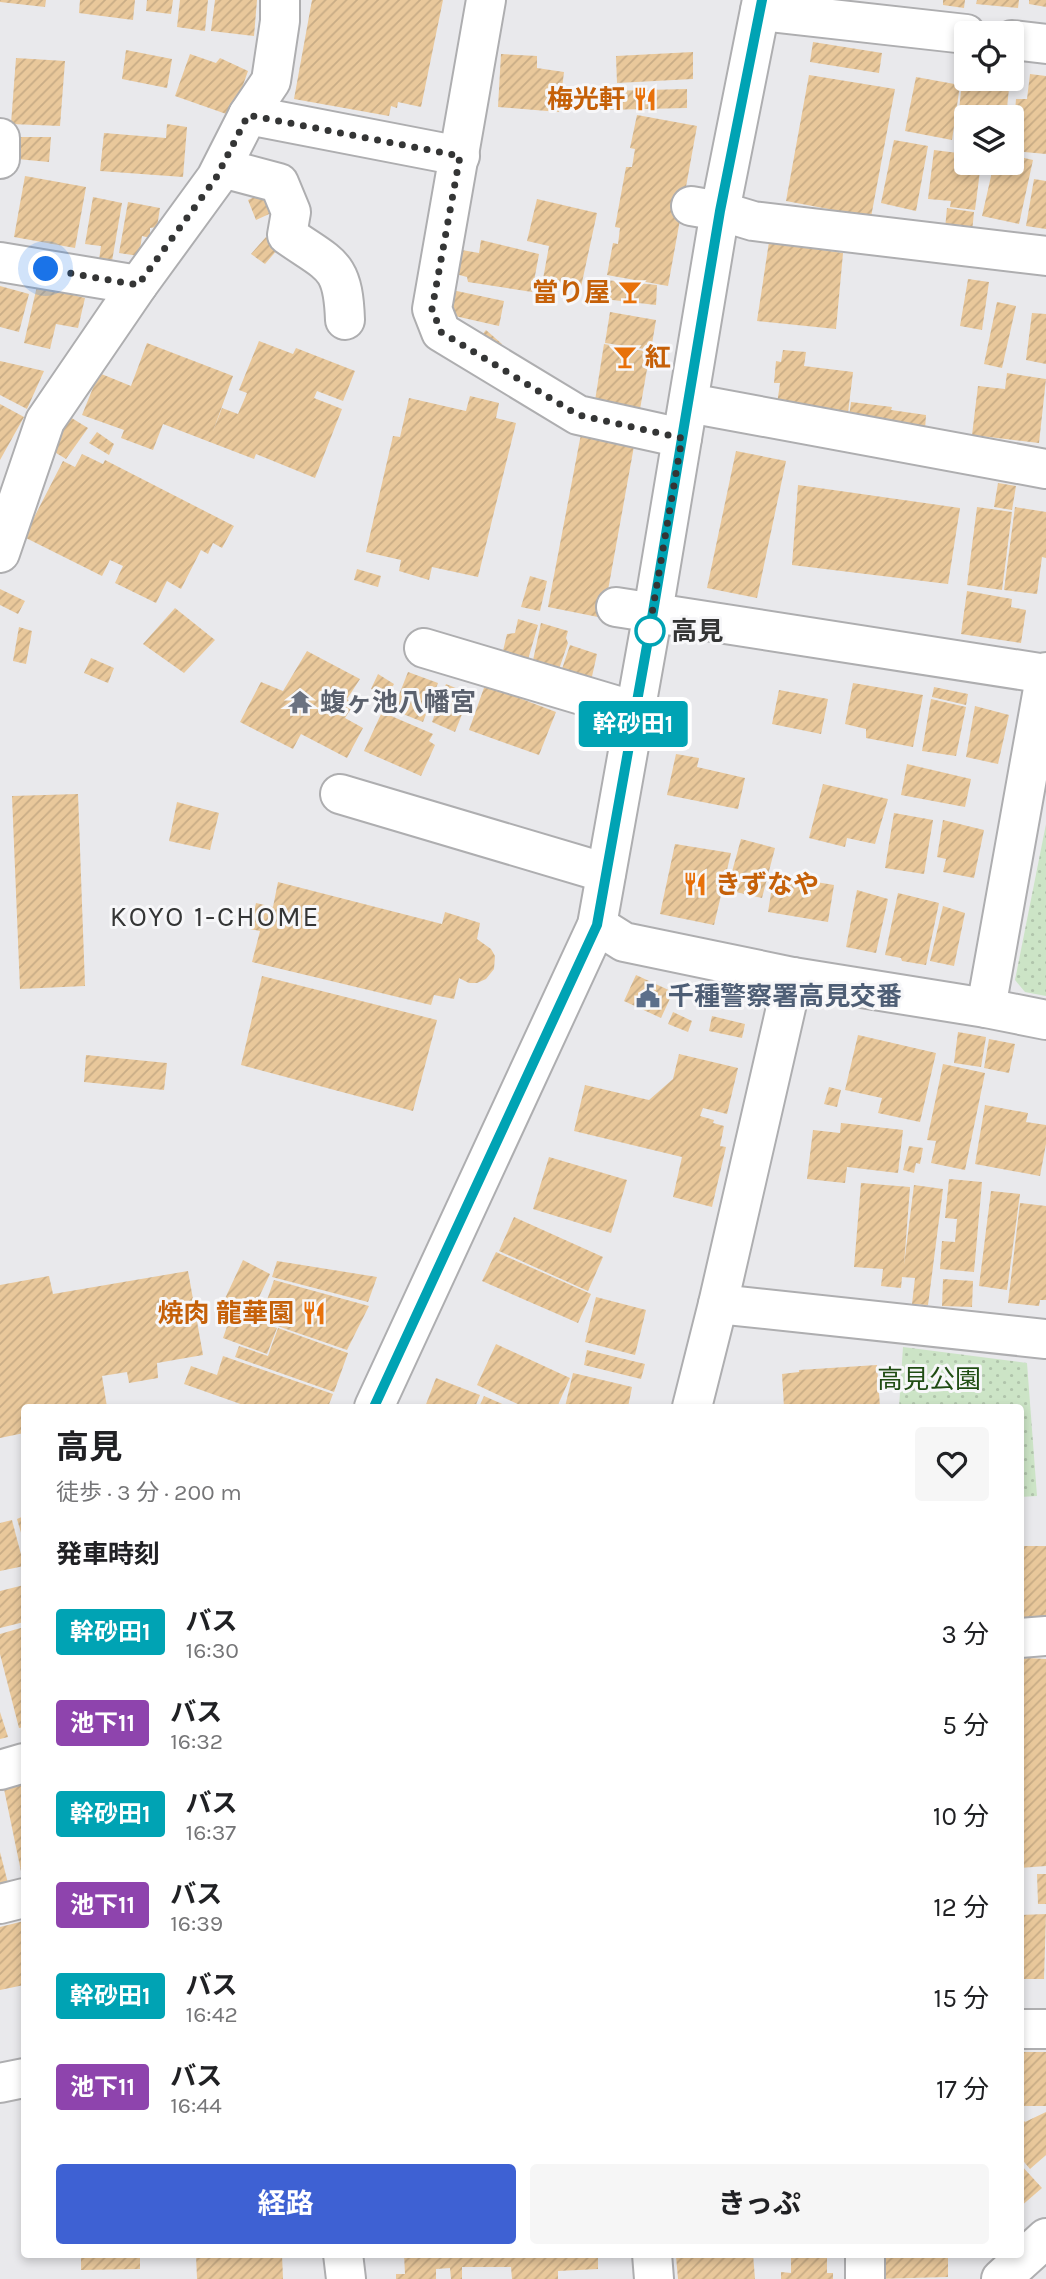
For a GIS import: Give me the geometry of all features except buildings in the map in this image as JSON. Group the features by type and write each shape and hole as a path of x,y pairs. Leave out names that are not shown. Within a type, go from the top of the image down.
{"street":[{"path":"0,553 46,421 138,285 222,168 248,115 271,81 280,21 280,0"},
{"path":"486,0 432,309 441,332 578,415 685,421 1046,469"},
{"path":"375,1404 597,925 635,711 634,610 685,421 705,208 761,5 954,32"},
{"path":"1024,41 1046,44"},
{"path":"248,115 460,156"},
{"path":"0,138 0,159"},
{"path":"222,168 279,184 291,212 287,235 336,269 344,292 345,320"},
{"path":"705,208 753,221 1046,256"},
{"path":"0,262 138,285"},
{"path":"634,610 1046,673 986,1008"},
{"path":"424,648 635,711"},
{"path":"340,794 606,873"},
{"path":"597,925 624,942 793,977 1046,1020"},
{"path":"693,1404 793,977"},
{"path":"718,1304 1046,1339"},
{"path":"1024,1638 1046,1636"},
{"path":"0,1770 21,1764"},
{"path":"0,1904 21,1899"},
{"path":"1024,2029 1046,2029"},
{"path":"0,2082 21,2078"},
{"path":"1001,2279 1046,2238"},
{"path":"343,2258 346,2279"},
{"path":"652,2258 654,2279"},
{"path":"865,2258 865,2279"}],"green space":[{"path":"1046,824 1046,996 1025,992 1015,980"},
{"name":"高見公園","path":"903,1347 1027,1363 1037,1496 1024,1497 1024,1404 899,1404"}],"bus line":[{"name":"幹砂田1","path":"375,1404 597,925 689,404 720,211 762,0"}],"place":[{"name":"梅光軒","path":"645,99"},
{"name":"當り屋","path":"630,292"},
{"name":"紅","path":"625,357"},
{"name":"高見","path":"650,631"},
{"name":"蝮ヶ池八幡宮","path":"300,702"},
{"name":"きずなや","path":"695,884"},
{"name":"千種警察署高見交番","path":"648,996"},
{"name":"焼肉 龍華園","path":"314,1313"}],"district":[{"name":"KOYO 1-CHOME","path":"215,916"}],"route":[{"path":"46,269 138,285 216,178 248,115 460,156 432,309 441,332 578,415 682,438 648,637 650,631"}]}
